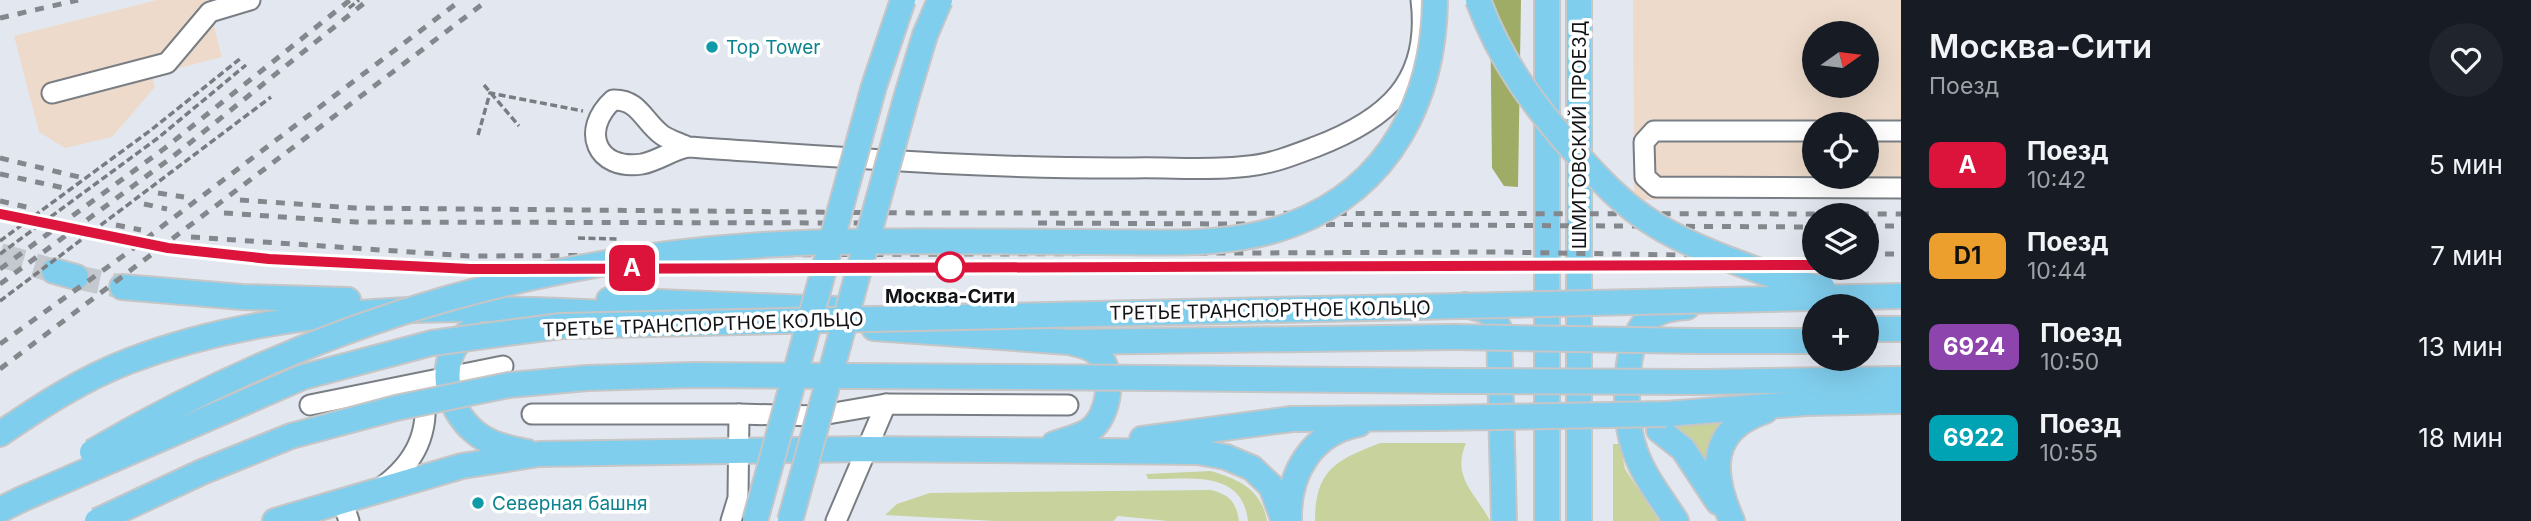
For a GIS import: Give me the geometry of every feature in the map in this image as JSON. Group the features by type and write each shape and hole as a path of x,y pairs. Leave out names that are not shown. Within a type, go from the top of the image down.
{"main road":[{"path":"755,521 901,0"},
{"path":"790,521 907,95 925,35 940,0"},
{"path":"11,505 64,468 145,421 267,361 381,318 529,278 681,253 765,245 1201,241 1243,237 1293,224 1313,215 1354,189 1374,171 1396,144 1424,86 1435,27 1435,0"},
{"path":"1478,0 1492,39 1523,90 1602,183 1652,223 1718,255 1794,282 1843,290 1901,290"},
{"name":"ШМИТОВСКИЙ ПРОЕЗД","path":"1547,0 1547,521"},
{"name":"ШМИТОВСКИЙ ПРОЕЗД","path":"1579,0 1579,521"},
{"path":"122,287 242,298 555,305 805,306 1071,326 1699,335 1802,340"},
{"name":"ТРЕТЬЕ ТРАНСПОРТНОЕ КОЛЬЦО","path":"11,505 303,377 432,343 561,326 1901,296"},
{"path":"887,313 1419,302 1483,309 1493,315 1499,328 1503,521"},
{"path":"539,454 499,446 478,435 464,423 454,406 447,377 452,348 463,335 480,325 555,305"},
{"path":"0,434 57,396 127,362 174,345 273,321 411,310 555,305 641,315 802,323 1069,342 1456,331"},
{"path":"1676,521 1639,462 1628,424 1632,353 1641,329 1648,320 1658,313 1676,307 1901,305"},
{"path":"1879,329 1901,329"},
{"path":"1699,335 1802,330"},
{"path":"1879,341 1901,341"},
{"path":"1040,449 1091,429 1101,416 1106,401 1108,385 1099,355 1087,346 1069,342"},
{"path":"97,521 202,472 291,436 408,405 509,385 587,377 694,375 1703,382 1901,379"},
{"path":"1040,449 1121,442 1292,419 1606,415 1663,422 1807,403 1901,401"},
{"path":"1731,521 1717,478 1722,443 1746,419 1767,410 1807,403"},
{"path":"1287,521 1295,477 1309,452 1329,433 1357,424 1435,418"},
{"path":"1663,422 1731,521"},
{"path":"275,521 346,510 381,488 463,467 539,454 1040,449 1198,452 1226,457 1252,468 1263,477 1277,496 1287,521"}],"street":[{"path":"52,93 167,63 210,12 250,0"},
{"path":"688,147 664,136 638,107 626,99 613,100 599,114 593,131 596,146 607,157 642,164 671,150 688,147 1027,169 1250,166 1337,139 1363,127 1388,109 1407,87 1418,54 1423,19 1421,0"},
{"path":"1802,131 1654,131 1644,142 1645,177 1656,187 1802,188"},
{"path":"1879,131 1901,131"},
{"path":"1879,188 1901,188"},
{"path":"310,405 502,366"},
{"path":"381,488 396,477 420,447 426,405 422,382"},
{"path":"836,521 886,404"},
{"path":"532,414 816,416 886,404 1068,405"},
{"path":"732,521 738,498 739,414"}],"path":[{"path":"349,8 359,0"},
{"path":"0,241 141,138 241,58"},
{"path":"0,254 158,138 246,65"},
{"path":"484,85 519,126"},
{"path":"490,93 599,114"},
{"path":"478,135 490,93"},
{"path":"0,301 271,97"},
{"path":"578,238 629,239"}],"shaded area":[{"path":"157,0 207,0 222,57 152,75 155,87 112,137 65,148 39,132 14,36"},
{"path":"1633,0 1901,0 1901,196 1634,200"}],"green space":[{"path":"1490,0 1521,0 1518,187 1504,186 1492,168"},
{"path":"1737,416 1706,465 1668,423"},
{"path":"1380,443 1466,443 1461,466 1463,476 1490,521 1315,521 1319,490 1331,469 1351,455"},
{"path":"1613,444 1620,444 1625,469 1659,521 1613,521"},
{"path":"1211,471 1248,487 1260,501 1267,521 1248,521 1244,504 1235,492 1224,485 1211,480 1148,479 1146,474"},
{"path":"1211,490 1231,500 1239,521 1168,521 1118,516 1113,521 995,521 885,515 897,504 930,493"}],"tunnel":[{"path":"0,255 54,271"},
{"path":"76,277 122,287"}],"railway":[{"path":"0,18 78,0"},
{"path":"0,269 165,148 350,0"},
{"path":"0,284 171,158 368,0"},
{"path":"0,344 123,256 461,0"},
{"path":"0,369 488,0"},
{"path":"0,158 79,177"},
{"path":"0,174 64,188"},
{"path":"158,193 184,197"},
{"path":"240,200 355,208 920,213 1901,214"},
{"path":"0,201 35,209"},
{"path":"144,204 167,209"},
{"path":"224,213 356,222 870,223"},
{"path":"0,214 21,219"},
{"path":"1038,223 1802,227"},
{"path":"116,225 141,230"},
{"path":"1879,226 1901,226"},
{"path":"103,235 127,240"},
{"path":"191,237 469,256 1498,252 1738,256"},
{"path":"175,249 269,259 470,269 1802,265"},
{"path":"1879,254 1901,254"}],"train":[{"name":"A","path":"0,214 168,248 269,259 470,269 1802,265"}],"place":[{"name":"Top Tower","path":"712,47"},
{"name":"Москва-Сити","path":"950,267"},
{"name":"Северная башня","path":"478,503"}]}
